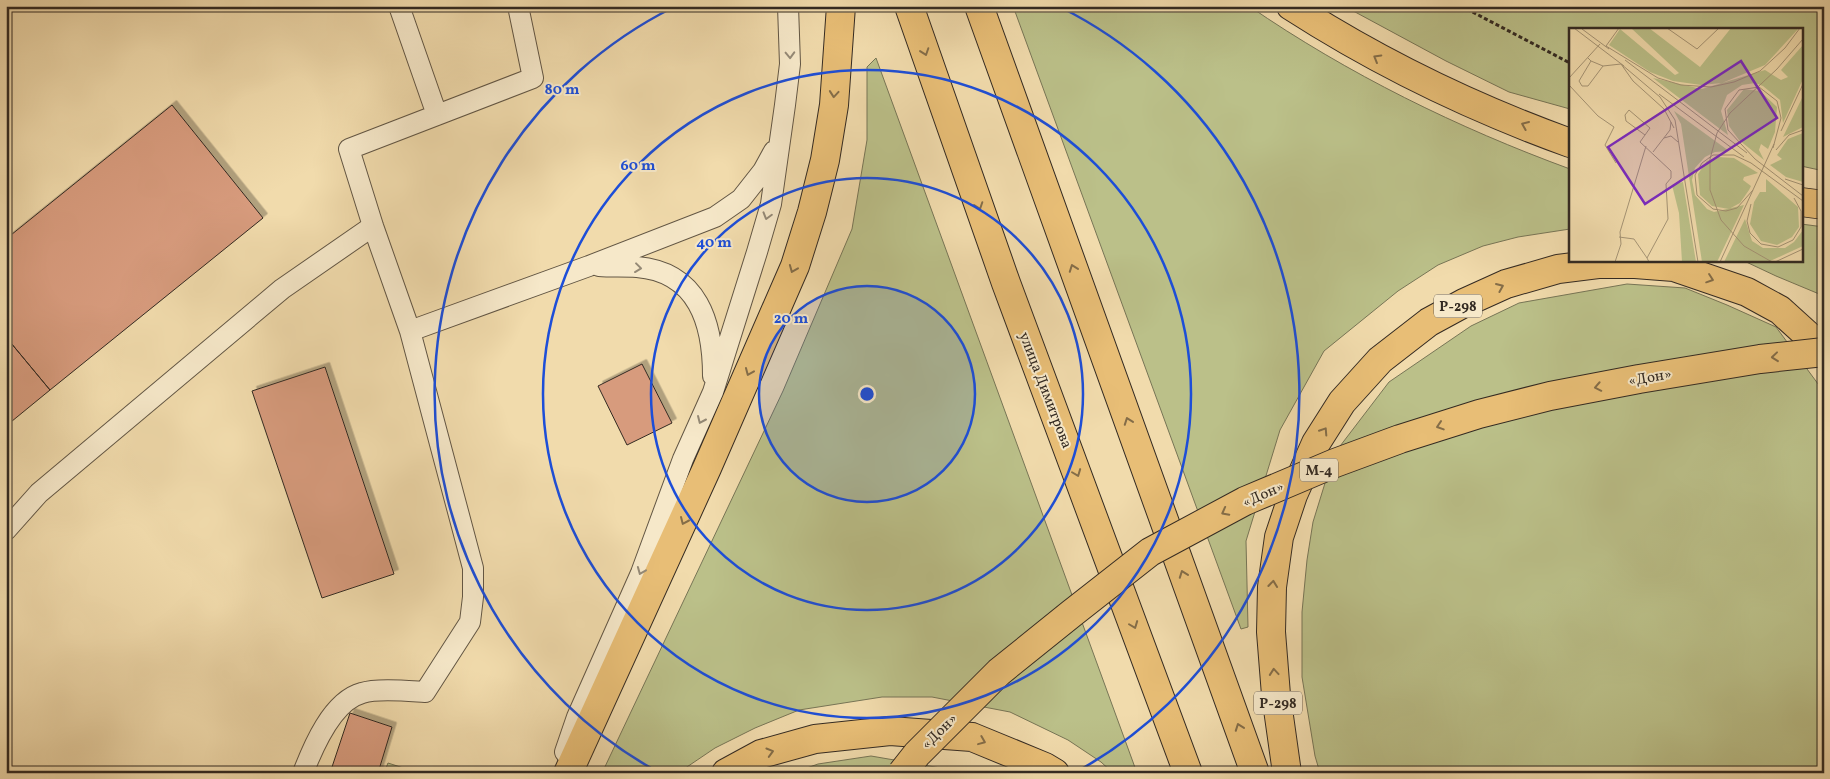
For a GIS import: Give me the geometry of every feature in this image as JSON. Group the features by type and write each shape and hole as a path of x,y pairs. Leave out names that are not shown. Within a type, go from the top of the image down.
{"main road":[{"path":"568,773 703,478 794,266 812,212 826,160 834,105 841,6"},
{"name":"улица Димитрова","path":"909,6 1006,283 1188,773"},
{"path":"979,6 1255,773"},
{"path":"1291,6 1385,62 1469,102 1569,143"},
{"path":"1802,202 1824,205"},
{"name":"Р-298","path":"1287,773 1276,695 1271,632 1272,587 1279,537 1293,495 1316,443 1342,402 1380,360 1429,322 1464,303 1506,284 1558,269 1598,264 1674,267 1747,292 1780,310 1824,351"},
{"name":"«Дон»","path":"902,773 917,754 999,672 1071,614 1150,552 1245,501 1335,463 1400,439 1479,414 1550,396 1639,379 1760,359 1824,351"},
{"path":"726,773 761,754 814,739 890,731 972,737 1046,767 1055,773"}],"lane":[{"path":"399,6 437,115"},
{"path":"303,773 322,732 333,715 348,701 362,693 395,690 425,692 470,622 473,597 473,568 410,332 373,226 349,149 533,78 518,6"},
{"path":"557,773 578,717 641,573 684,459 713,392 771,204 790,64 788,6"},
{"path":"410,332 589,266 696,225 714,216 741,199 763,171 779,140"},
{"path":"6,530 40,493 282,289 373,226"},
{"path":"589,266 639,267 668,274 685,285 698,302 710,335 713,358 713,392"}],"path":[{"path":"1461,6 1569,62"}],"green space":[{"path":"1013,6 1249,6 1325,54 1405,98 1487,136 1569,169 1569,229 1518,237 1483,246 1438,265 1398,291 1324,351 1280,430 1246,541 1248,627 1241,629"},
{"path":"1344,6 1824,6 1824,171 1802,166 1802,28 1569,28 1569,109 1509,92 1446,61"},
{"path":"876,58 1137,773 1113,773 1101,762 1068,740 1010,712 932,697 882,697 799,710 755,728 715,748 678,773 602,773 783,391 852,229 867,140 867,67"},
{"path":"1802,224 1824,227 1824,296 1744,261 1802,261"},
{"path":"1627,284 1685,288 1776,327 1824,392 1824,773 1320,773 1315,756 1302,677 1302,612 1313,522 1334,454 1389,382 1471,326 1519,303"},
{"path":"871,756 970,773 793,773 818,764"},
{"path":"388,763 419,773 384,773"}],"building":[{"path":"172,105 263,218 50,390 6,337 6,239"},
{"path":"6,337 50,390 6,426"},
{"path":"642,364 672,423 627,445 598,386"},
{"path":"325,367 394,574 322,598 252,391"},
{"path":"350,713 392,727 378,773 330,773"}]}
